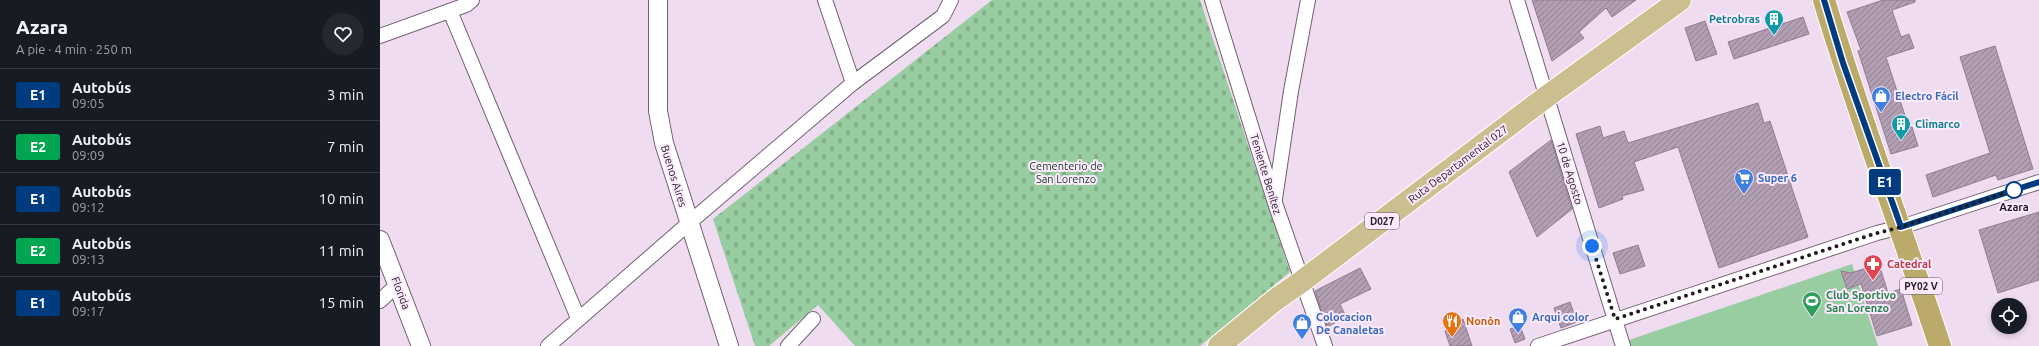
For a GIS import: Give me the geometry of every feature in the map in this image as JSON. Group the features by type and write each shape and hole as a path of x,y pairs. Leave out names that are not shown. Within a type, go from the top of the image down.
{"highway":[{"name":"PY02 V","path":"1824,0 1843,63 1901,227 1940,346"}],"main road":[{"name":"Ruta Departamental 027","path":"1219,346 1275,300 1546,97 1680,0"}],"street":[{"path":"380,36 466,5 472,0"},
{"name":"Buenos Aires","path":"658,0 658,111 664,143 729,346"},
{"path":"825,0 854,83"},
{"path":"548,346 578,318 854,83 943,16 951,0"},
{"name":"Teniente Benítez","path":"1212,0 1275,203 1301,282 1325,346"},
{"path":"1275,203 1291,91 1308,0"},
{"name":"10 de Agosto","path":"1517,0 1623,346"},
{"path":"450,10 578,318"},
{"path":"1538,346 1870,235 1901,227 2039,182"},
{"name":"Florida","path":"380,240 421,346"},
{"path":"380,301 398,284"},
{"path":"788,346 813,319"}],"green space":[{"name":"Cementerio de San Lorenzo","path":"992,0 1200,0 1290,272 1200,346 855,346 818,305 769,346 755,346 713,219"},
{"name":"Club Sportivo San Lorenzo","path":"1852,264 1878,346 1628,346 1626,341"}],"building":[{"path":"1532,0 1636,0 1612,17 1606,8 1579,32 1584,38 1552,61"},
{"path":"1883,0 1915,0 1915,2 1892,10 1901,37 1909,34 1914,48 1886,57 1909,128 1912,127 1918,146 1891,154 1858,51 1861,50 1847,12"},
{"name":"Petrobras","path":"1803,17 1809,34 1734,59 1728,42"},
{"name":"Petrobras","path":"1705,21 1717,54 1696,61 1685,28"},
{"path":"1995,46 2033,169 1998,180 1996,175 1933,197 1926,175 1990,153 1960,57"},
{"name":"Super 6","path":"1758,103 1764,123 1770,121 1808,237 1719,268 1678,147 1634,162 1644,190 1622,196 1623,199 1599,208 1576,134 1600,126 1603,138 1624,131 1628,143"},
{"path":"1551,140 1572,209 1537,237 1509,172"},
{"path":"2039,212 2039,280 1998,293 1979,230"},
{"path":"1638,245 1645,266 1620,274 1613,253"},
{"path":"1879,264 1888,293 1901,289 1912,325 1877,336 1861,284 1847,289 1841,271 1851,273"},
{"path":"1360,268 1371,289 1340,304 1346,317 1327,327 1315,291"},
{"path":"1570,302 1577,322 1561,328 1554,308"},
{"path":"1463,319 1472,346 1450,346 1445,331 1453,328 1452,323"},
{"name":"Arqui color","path":"1520,326 1525,339 1515,343 1510,329"}],"bus line":[{"name":"E1","path":"1824,0 1843,63 1901,227 2039,182"}],"place":[{"name":"Petrobras","path":"1774,36"},
{"name":"Electro Fácil","path":"1881,113"},
{"name":"Climarco","path":"1901,141"},
{"name":"Azara","path":"2014,190"},
{"name":"Super 6","path":"1744,195"},
{"name":"Catedral","path":"1873,281"},
{"name":"Club Sportivo San Lorenzo","path":"1812,318"},
{"name":"Arqui color","path":"1518,334"},
{"name":"Nonôn","path":"1452,338"},
{"name":"Colocacion De Canaletas","path":"1302,340"}],"route":[{"path":"1592,246 1615,319 1877,233 1901,227 2014,190"}]}
